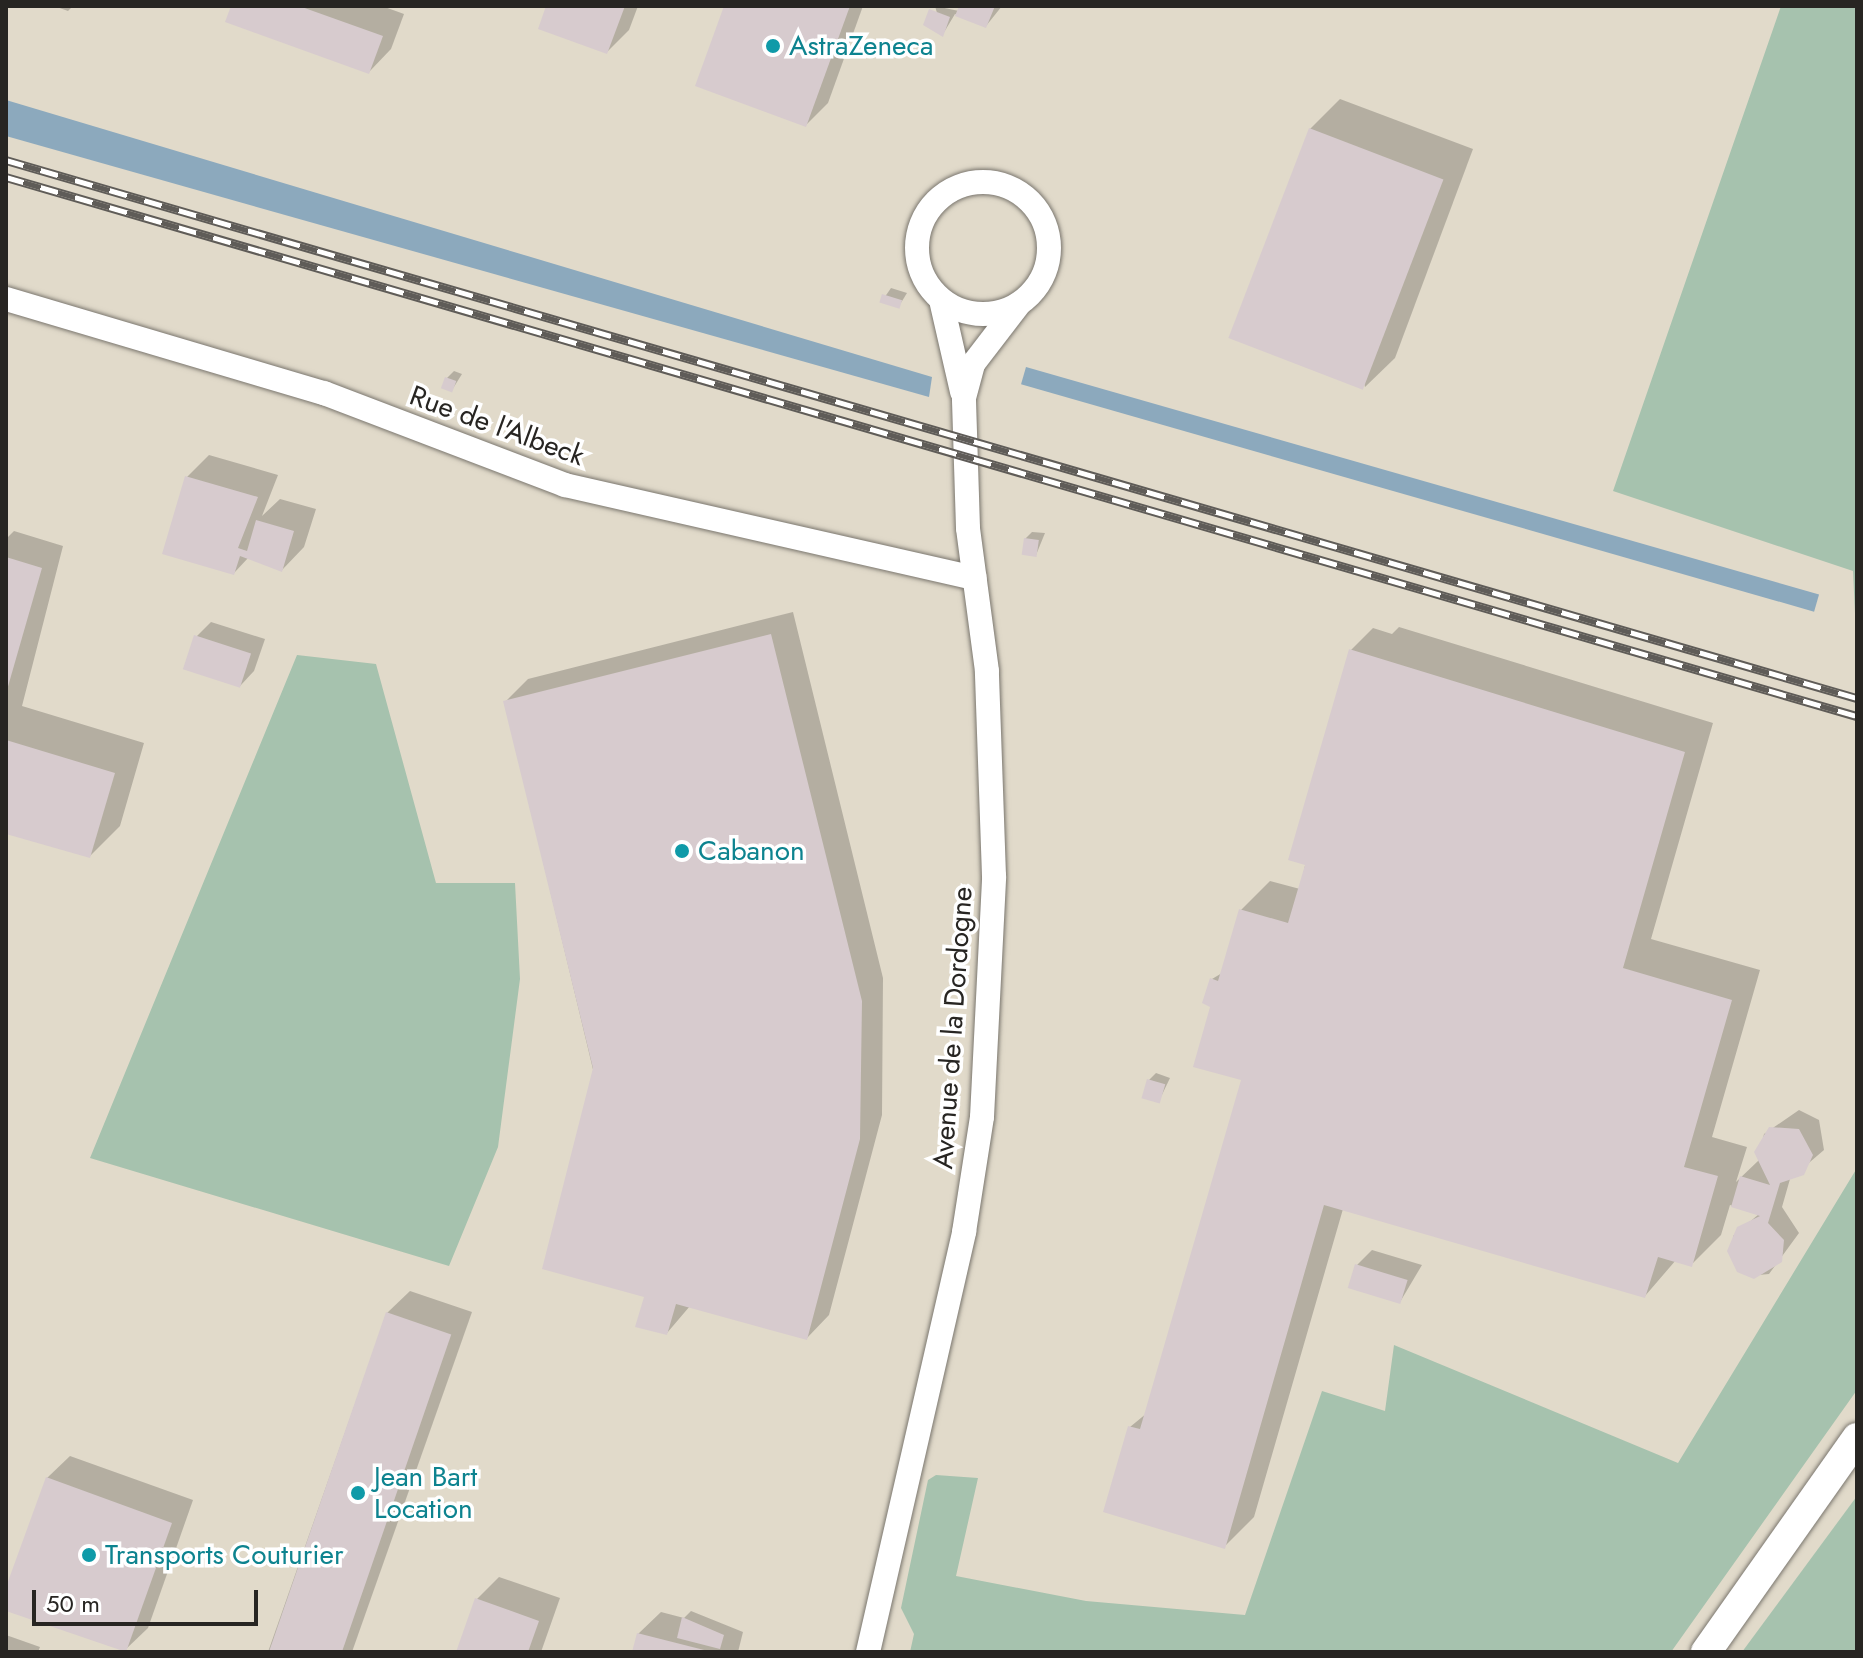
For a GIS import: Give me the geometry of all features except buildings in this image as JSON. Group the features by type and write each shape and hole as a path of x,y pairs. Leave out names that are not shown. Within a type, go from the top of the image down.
{"street":[{"path":"987,182 1022,195 1047,233 1045,271 1019,304 984,315 941,300 918,263 919,228 945,193 987,182"},
{"name":"Rue de l'Albeck","path":"6,299 324,393 565,485 975,578"},
{"name":"Avenue de la Dordogne","path":"868,1652 964,1232 982,1117 994,901 987,671 975,578 964,398 941,300"},
{"name":"Avenue de la Dordogne","path":"964,398 973,364 1019,304"},
{"path":"1706,1652 1857,1438"}],"shaded area":[{"path":"6,6 1857,6 1857,1652 6,1652"}],"green space":[{"path":"1781,6 1857,6 1857,656 1853,571 1613,491"},
{"path":"297,655 376,664 436,883 515,883 520,979 498,1147 449,1266 90,1158"},
{"path":"1857,1168 1857,1390 1671,1652 910,1652 914,1634 901,1608 928,1480 936,1475 978,1478 956,1576 1086,1601 1245,1615 1322,1391 1385,1411 1394,1345 1678,1463"},
{"path":"1857,1496 1857,1652 1742,1652"}],"water":[{"path":"6,100 932,377 929,397 6,136"},
{"path":"1026,367 1819,594 1814,612 1021,384"}],"railway":[{"path":"6,160 1857,698"},
{"path":"6,177 1857,716"}],"place":[{"name":"AstraZeneca","path":"773,46"},
{"name":"Cabanon","path":"682,851"},
{"name":"Jean Bart Location","path":"358,1493"},
{"name":"Transports Couturier","path":"89,1555"}]}
